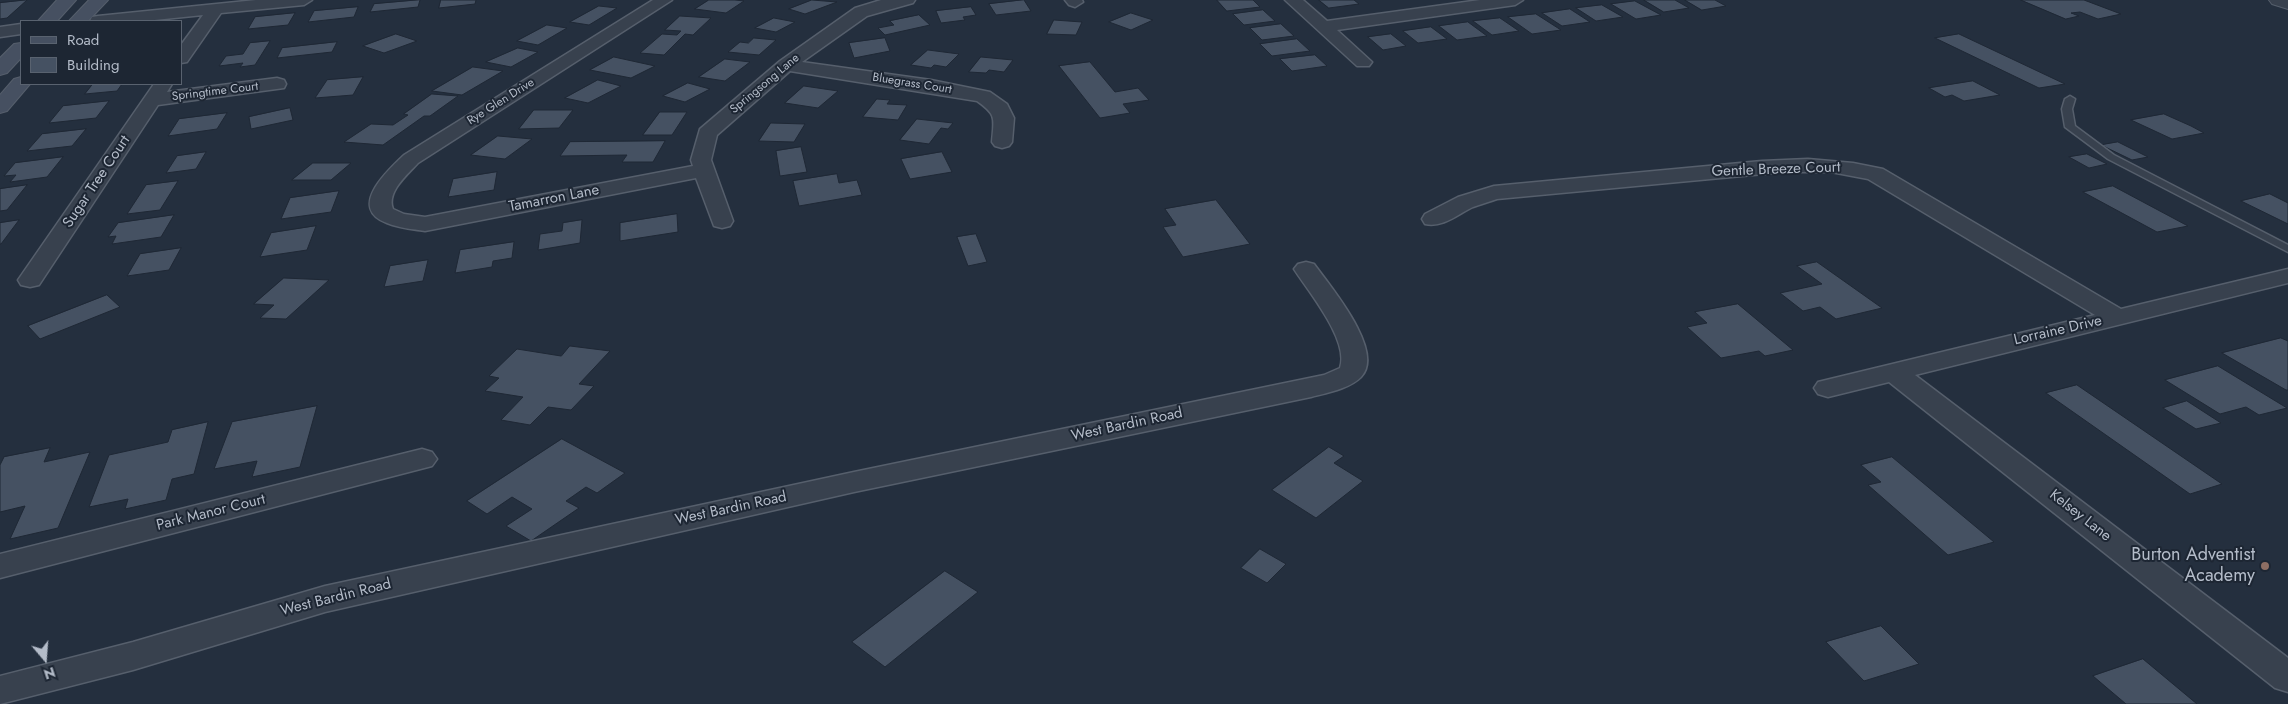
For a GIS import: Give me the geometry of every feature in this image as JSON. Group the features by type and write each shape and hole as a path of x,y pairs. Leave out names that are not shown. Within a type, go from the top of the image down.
{"main road":[{"path":"48,20 67,0"},
{"path":"79,20 99,0"},
{"path":"0,70 20,49"},
{"path":"0,107 20,84"}],"street":[{"path":"109,20 304,0"},
{"name":"Rye Glen Drive","path":"403,221 391,218 382,210 380,200 386,185 411,159 664,0"},
{"name":"Springsong Lane","path":"722,221 700,160 707,133 786,65 861,12 881,5 907,0"},
{"path":"1293,0 1362,62"},
{"path":"1322,27 1515,0"},
{"path":"2278,0 2288,4"},
{"path":"182,57 215,10"},
{"path":"0,32 20,29"},
{"name":"Bluegrass Court","path":"786,65 931,86 983,96 1000,108 1004,118 1002,142"},
{"name":"Springtime Court","path":"158,92 277,84"},
{"name":"Sugar Tree Court","path":"30,280 158,92"},
{"name":"Gentle Breeze Court","path":"1433,219 1466,202 1494,193 1749,168 1831,165 1857,168 1875,174 2116,317"},
{"name":"Tamarron Lane","path":"403,221 425,224 704,170"},
{"name":"West Bardin Road","path":"0,691 133,656 324,599 854,482 1310,388 1344,376 1352,370 1356,358 1350,335 1306,269"},
{"name":"Lorraine Drive","path":"1828,388 2288,276"},
{"name":"Kelsey Lane","path":"1895,372 2288,678"},
{"name":"Park Manor Court","path":"0,566 422,459"}],"lane":[{"path":"2070,99 2068,109 2070,128 2086,141 2186,198 2288,249"}],"building":[{"path":"27,0 7,18 0,19 0,3"},
{"path":"420,0 418,7 370,12 374,4"},
{"path":"441,0 476,0 475,4 439,8"},
{"path":"709,0 744,1 726,13 695,9"},
{"path":"812,0 837,2 805,14 789,9"},
{"path":"1024,0 1031,11 996,15 989,4"},
{"path":"1217,0 1253,0 1260,7 1227,11"},
{"path":"1319,0 1354,0 1359,4 1329,8"},
{"path":"1644,0 1675,0 1689,8 1664,12"},
{"path":"1685,0 1715,0 1726,6 1702,10"},
{"path":"2021,0 2084,0 2121,14 2098,19 2080,12 2071,13 2079,16 2066,19"},
{"path":"1635,1 1661,15 1636,19 1611,4"},
{"path":"1602,5 1623,17 1596,21 1576,8"},
{"path":"599,6 617,8 589,25 570,22"},
{"path":"358,7 354,17 308,22 314,11"},
{"path":"971,7 976,15 963,17 965,20 941,23 936,11"},
{"path":"1570,9 1590,22 1562,26 1542,13"},
{"path":"1263,10 1275,21 1244,25 1233,14"},
{"path":"295,13 288,25 248,29 255,17"},
{"path":"1131,13 1153,20 1131,30 1109,22"},
{"path":"1536,14 1561,30 1532,34 1508,17"},
{"path":"919,15 930,25 885,35 878,28 894,25 890,21"},
{"path":"680,16 711,18 693,35 685,34 664,55 640,53 662,34 677,35 681,31 665,30"},
{"path":"774,18 795,22 776,32 755,28"},
{"path":"1500,18 1519,31 1492,35 1473,21"},
{"path":"1054,20 1082,22 1076,35 1047,34"},
{"path":"1468,22 1487,36 1457,40 1439,26"},
{"path":"1281,24 1294,36 1262,40 1250,28"},
{"path":"547,25 567,28 538,45 517,41"},
{"path":"1431,27 1447,39 1418,43 1403,31"},
{"path":"396,34 417,41 384,53 363,46"},
{"path":"1391,34 1406,46 1383,50 1368,37"},
{"path":"1959,34 2065,84 2039,88 1935,38"},
{"path":"754,38 776,40 759,55 728,52 740,42 748,43"},
{"path":"885,38 890,51 854,58 849,43"},
{"path":"1297,39 1310,51 1272,56 1260,44"},
{"path":"270,41 255,65 240,67 243,63 219,66 226,56 243,54 250,43"},
{"path":"337,42 332,52 277,58 282,48"},
{"path":"518,48 538,52 511,67 486,62"},
{"path":"928,50 959,54 946,67 934,65 931,68 911,65"},
{"path":"1315,55 1327,66 1292,71 1280,59"},
{"path":"614,57 655,66 631,78 590,70"},
{"path":"981,57 1013,60 1004,72 989,70 986,73 969,72"},
{"path":"725,59 750,62 725,81 699,77"},
{"path":"1090,62 1115,92 1138,88 1149,100 1123,104 1130,113 1100,118 1059,66"},
{"path":"473,67 503,71 462,95 432,91"},
{"path":"363,77 353,95 315,98 327,80"},
{"path":"598,80 621,86 588,103 565,98"},
{"path":"1973,81 2000,95 1964,101 1952,95 1945,97 1929,88"},
{"path":"688,83 710,89 685,102 663,96"},
{"path":"92,85 121,85 117,91 85,94"},
{"path":"804,86 838,91 818,108 785,103"},
{"path":"432,94 458,96 430,116 424,116 383,145 344,142 371,124 393,125 408,115 404,114"},
{"path":"877,99 890,100 887,104 907,105 898,120 863,117"},
{"path":"109,101 96,118 49,123 63,106"},
{"path":"290,108 293,120 251,129 249,117"},
{"path":"534,110 573,110 559,128 519,129"},
{"path":"660,112 687,112 672,135 643,135"},
{"path":"227,113 217,129 168,136 179,119"},
{"path":"2164,114 2204,133 2172,139 2131,120"},
{"path":"917,119 953,123 948,129 941,128 929,144 900,140"},
{"path":"771,123 805,124 794,142 759,141"},
{"path":"86,129 72,146 27,151 42,134"},
{"path":"498,136 532,139 505,159 471,155"},
{"path":"665,141 653,162 622,162 627,155 560,156 570,142"},
{"path":"2118,142 2148,157 2132,160 2101,145"},
{"path":"801,147 807,172 780,176 776,151"},
{"path":"206,152 196,169 166,173 177,156"},
{"path":"942,152 952,172 910,179 901,159"},
{"path":"2087,154 2107,164 2089,168 2069,157"},
{"path":"63,157 47,177 10,182 16,175 4,176 15,163"},
{"path":"313,163 351,163 331,180 292,180"},
{"path":"497,172 494,190 448,197 453,179"},
{"path":"837,174 839,183 857,180 862,195 799,206 793,181"},
{"path":"178,181 160,210 127,214 146,185"},
{"path":"27,185 7,210 0,211 0,189"},
{"path":"2113,186 2188,226 2157,232 2083,192"},
{"path":"339,191 331,212 281,219 290,198"},
{"path":"2270,194 2288,203 2288,224 2241,201"},
{"path":"1216,200 1250,244 1183,257 1163,227 1176,225 1165,209"},
{"path":"677,214 678,232 620,241 620,223"},
{"path":"174,215 161,237 112,244 116,236 108,237 118,223"},
{"path":"19,220 1,244 0,244 0,223"},
{"path":"582,220 580,243 538,250 540,234 562,231 563,223"},
{"path":"316,226 307,250 260,257 271,233"},
{"path":"976,234 987,262 968,266 957,237"},
{"path":"514,242 512,258 493,261 492,267 455,273 460,250"},
{"path":"181,248 169,270 127,276 140,254"},
{"path":"428,260 423,281 384,287 390,266"},
{"path":"1817,262 1882,308 1836,319 1820,307 1803,311 1780,293 1822,284 1797,266"},
{"path":"284,278 329,280 286,319 260,318 274,305 254,304"},
{"path":"107,295 120,307 40,339 28,326"},
{"path":"1738,304 1793,350 1765,356 1759,351 1721,358 1687,327 1707,323 1695,312"},
{"path":"2281,338 2288,341 2288,390 2222,353"},
{"path":"570,346 610,351 579,384 594,386 571,410 548,407 530,425 501,420 523,397 485,391 499,378 489,376 517,349 561,356"},
{"path":"2218,366 2287,408 2259,415 2246,407 2220,414 2165,380"},
{"path":"2077,385 2222,484 2190,494 2046,393"},
{"path":"2187,401 2221,423 2196,429 2163,408"},
{"path":"317,406 300,467 252,477 257,461 214,469 232,422"},
{"path":"208,422 194,474 172,479 166,500 125,509 128,499 89,507 109,455 168,442 172,430"},
{"path":"562,439 625,473 597,493 586,487 566,501 579,508 531,541 506,526 532,509 512,497 487,514 467,501"},
{"path":"1329,447 1344,456 1334,463 1363,481 1316,518 1272,490"},
{"path":"50,448 44,462 90,452 58,528 10,539 25,506 0,512 0,465 4,457"},
{"path":"1892,457 1994,542 1948,555 1868,485 1881,482 1861,465"},
{"path":"1260,549 1286,564 1267,583 1241,568"},
{"path":"945,571 978,592 885,667 852,642"},
{"path":"1881,626 1919,664 1864,681 1826,642"},
{"path":"2143,659 2197,704 2126,704 2093,676"}],"place":[{"name":"Burton Adventist Academy","path":"2265,566"}]}
